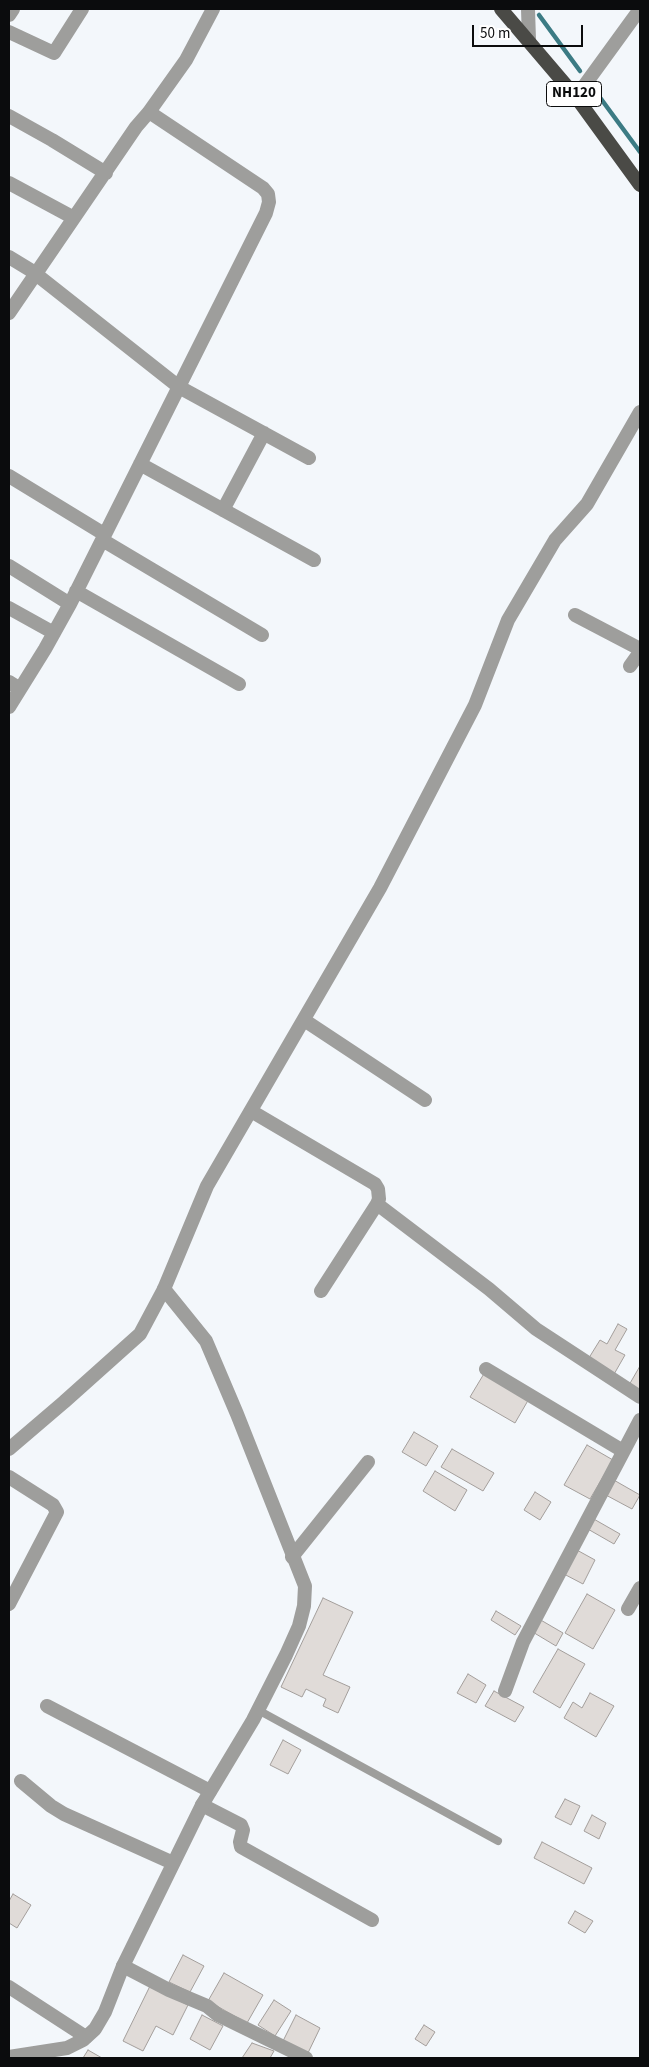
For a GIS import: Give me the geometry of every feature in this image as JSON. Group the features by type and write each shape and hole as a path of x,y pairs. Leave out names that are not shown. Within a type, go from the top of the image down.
{"highway":[{"name":"NH120","path":"501,9 576,97 640,185"}],"street":[{"path":"9,15 13,9"},
{"path":"9,32 54,53 82,9"},
{"path":"528,9 529,40"},
{"path":"576,97 640,9"},
{"path":"9,313 136,127 186,60 210,10"},
{"path":"9,706 14,685 54,633 73,598 266,213 269,202 268,194 263,188 149,112"},
{"path":"9,116 106,173"},
{"path":"9,183 74,218"},
{"path":"9,257 35,274 179,387 309,458"},
{"path":"9,1449 140,1334 164,1289 207,1186 380,888 475,706 508,620 555,540 587,504 640,412"},
{"path":"223,510 264,433"},
{"path":"140,464 314,560"},
{"path":"9,476 104,534"},
{"path":"104,534 104,541 262,635"},
{"path":"9,566 240,684"},
{"path":"9,608 54,633"},
{"path":"576,615 640,650 630,666"},
{"path":"304,1020 425,1100"},
{"path":"251,1111 375,1184 380,1193 377,1204 320,1291"},
{"path":"377,1204 489,1290 536,1329 640,1397"},
{"path":"9,2057 68,2048 95,2029 105,2012 123,1966 202,1805 258,1710 286,1655 299,1626 304,1606 305,1586 206,1341 164,1289"},
{"path":"486,1369 623,1451"},
{"path":"505,1691 522,1642 549,1596 557,1577 640,1420"},
{"path":"292,1557 368,1462"},
{"path":"9,1477 53,1505 57,1512 9,1604"},
{"path":"628,1609 640,1588"},
{"path":"47,1706 210,1791"},
{"path":"21,1782 64,1814 173,1863"},
{"path":"202,1805 241,1825 243,1830 240,1842 241,1847 372,1920"},
{"path":"123,1966 169,1990 207,2006 218,2015 306,2058"},
{"path":"9,1987 86,2037"}],"lane":[{"path":"258,1710 498,1841"}],"building":[{"path":"618,1324 627,1329 615,1350 625,1355 613,1376 587,1361 600,1340 607,1344"},
{"path":"640,1366 640,1391 629,1385"},
{"path":"485,1372 530,1397 515,1423 470,1397"},
{"path":"414,1432 438,1446 426,1466 402,1452"},
{"path":"587,1445 613,1460 590,1499 564,1485"},
{"path":"452,1449 494,1473 483,1491 441,1467"},
{"path":"435,1471 467,1490 455,1511 423,1491"},
{"path":"612,1479 640,1495 632,1509 604,1494"},
{"path":"535,1492 551,1502 540,1520 524,1510"},
{"path":"592,1518 620,1534 614,1544 586,1528"},
{"path":"575,1549 595,1560 583,1584 562,1573"},
{"path":"587,1594 615,1610 593,1649 565,1633"},
{"path":"323,1598 353,1612 323,1675 350,1687 338,1713 323,1706 326,1699 306,1689 302,1697 281,1687"},
{"path":"496,1611 521,1626 515,1635 491,1620"},
{"path":"539,1619 563,1633 556,1646 531,1631"},
{"path":"558,1649 585,1664 560,1708 533,1692"},
{"path":"468,1674 486,1685 476,1703 457,1693"},
{"path":"494,1691 524,1707 515,1722 485,1706"},
{"path":"590,1693 614,1706 596,1737 564,1718 573,1702 582,1708"},
{"path":"283,1740 301,1750 288,1774 270,1765"},
{"path":"565,1799 580,1806 571,1825 555,1817"},
{"path":"592,1815 606,1823 599,1839 584,1831"},
{"path":"542,1842 592,1868 584,1884 534,1858"},
{"path":"13,1894 31,1905 17,1928 9,1923 9,1901"},
{"path":"575,1911 593,1921 585,1933 568,1923"},
{"path":"183,1955 204,1966 190,1992 169,1982"},
{"path":"224,1973 263,1995 247,2023 208,2001"},
{"path":"150,1986 188,2005 173,2035 156,2026 143,2051 123,2041"},
{"path":"274,2000 291,2011 275,2036 258,2025"},
{"path":"202,2015 223,2026 210,2050 190,2039"},
{"path":"296,2015 320,2028 307,2055 282,2043"},
{"path":"424,2025 435,2032 426,2046 415,2039"},
{"path":"252,2043 274,2051 270,2058 242,2058"},
{"path":"88,2050 102,2058 83,2058"}],"waterway":[{"path":"539,15 580,71"},
{"path":"593,88 640,152"}]}
